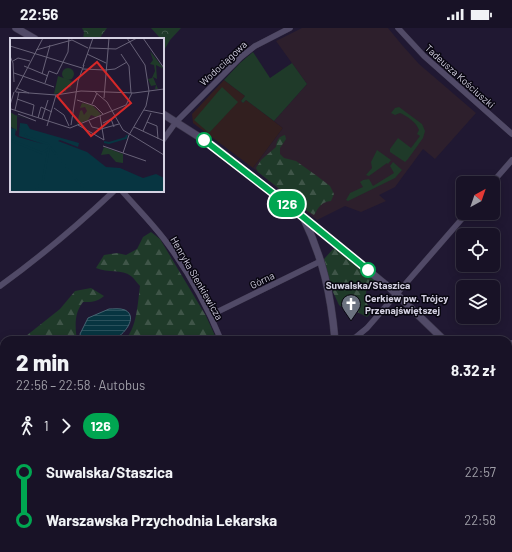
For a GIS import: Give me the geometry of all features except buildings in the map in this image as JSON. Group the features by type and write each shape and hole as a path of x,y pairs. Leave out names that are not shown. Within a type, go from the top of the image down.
{"street":[{"path":"16,28 33,38"},
{"name":"Wodociągowa","path":"164,139 176,122 241,57 255,46 290,28"},
{"name":"Tadeusza Kościuszki","path":"398,28 424,56 512,134"},
{"path":"164,115 215,147 302,216 396,294 440,336"},
{"path":"498,176 512,160"},
{"path":"0,286 32,263 76,226 113,192"},
{"name":"Henryka Sienkiewicza","path":"123,192 168,244 211,315 219,336"},
{"path":"302,216 313,239 328,284 334,336"},
{"path":"356,336 367,328 461,220"},
{"name":"Górna","path":"211,315 321,261"}],"shaded area":[{"path":"302,28 388,28 419,64 476,113 435,159 423,149 395,187 379,195 386,201 361,212 345,206 317,220 253,168 283,128 274,121 307,84 276,41"},
{"path":"224,80 245,96 241,101 243,103 246,100 283,128 253,168 193,123 192,114"}],"green space":[{"path":"82,28 107,28 100,38 83,38 84,32"},
{"path":"151,28 181,28 170,40 164,50 164,38 160,38"},
{"path":"253,52 270,78 292,63 307,84 274,121 246,100 243,103 241,101 245,96 224,80"},
{"path":"222,87 238,102 209,133 194,120"},
{"path":"399,107 422,124 425,131 423,138 405,162 390,152 390,149 398,138 411,148 420,136 417,134 419,130 418,127 406,116 400,113 395,115 391,113 395,108"},
{"path":"285,135 286,139 280,148 280,154 284,158 296,161 317,176 330,186 334,194 331,201 319,207 314,215 258,172 256,168 261,160 276,147 279,138"},
{"path":"377,150 391,160 388,164 387,163 369,176 366,175 372,168 371,162"},
{"path":"393,162 402,170 395,178 348,201 346,200 350,193 363,187 360,182 363,180 369,179 373,186 394,173 390,166"},
{"path":"151,232 160,239 206,316 215,336 128,336 134,323 140,286 132,277 123,272 96,268 104,255 117,253 126,255 137,249 143,237"},
{"path":"334,248 340,250 371,276 378,284 377,287 366,291 367,304 370,307 371,313 367,317 355,311 347,311 339,305 333,292 324,259"},
{"path":"91,288 104,296 94,301 83,302 80,306 76,320 77,336 26,336 60,309 75,291"}],"water":[{"path":"109,309 123,309 129,313 130,321 128,326 119,336 81,336 80,334 88,318"}],"bus line":[{"name":"126","path":"204,140 292,208 368,270"}],"place":[{"name":"Suwalska/Staszica","path":"368,270"},
{"name":"Cerkiew pw. Trójcy Przenajświętszej","path":"351,321"}]}
